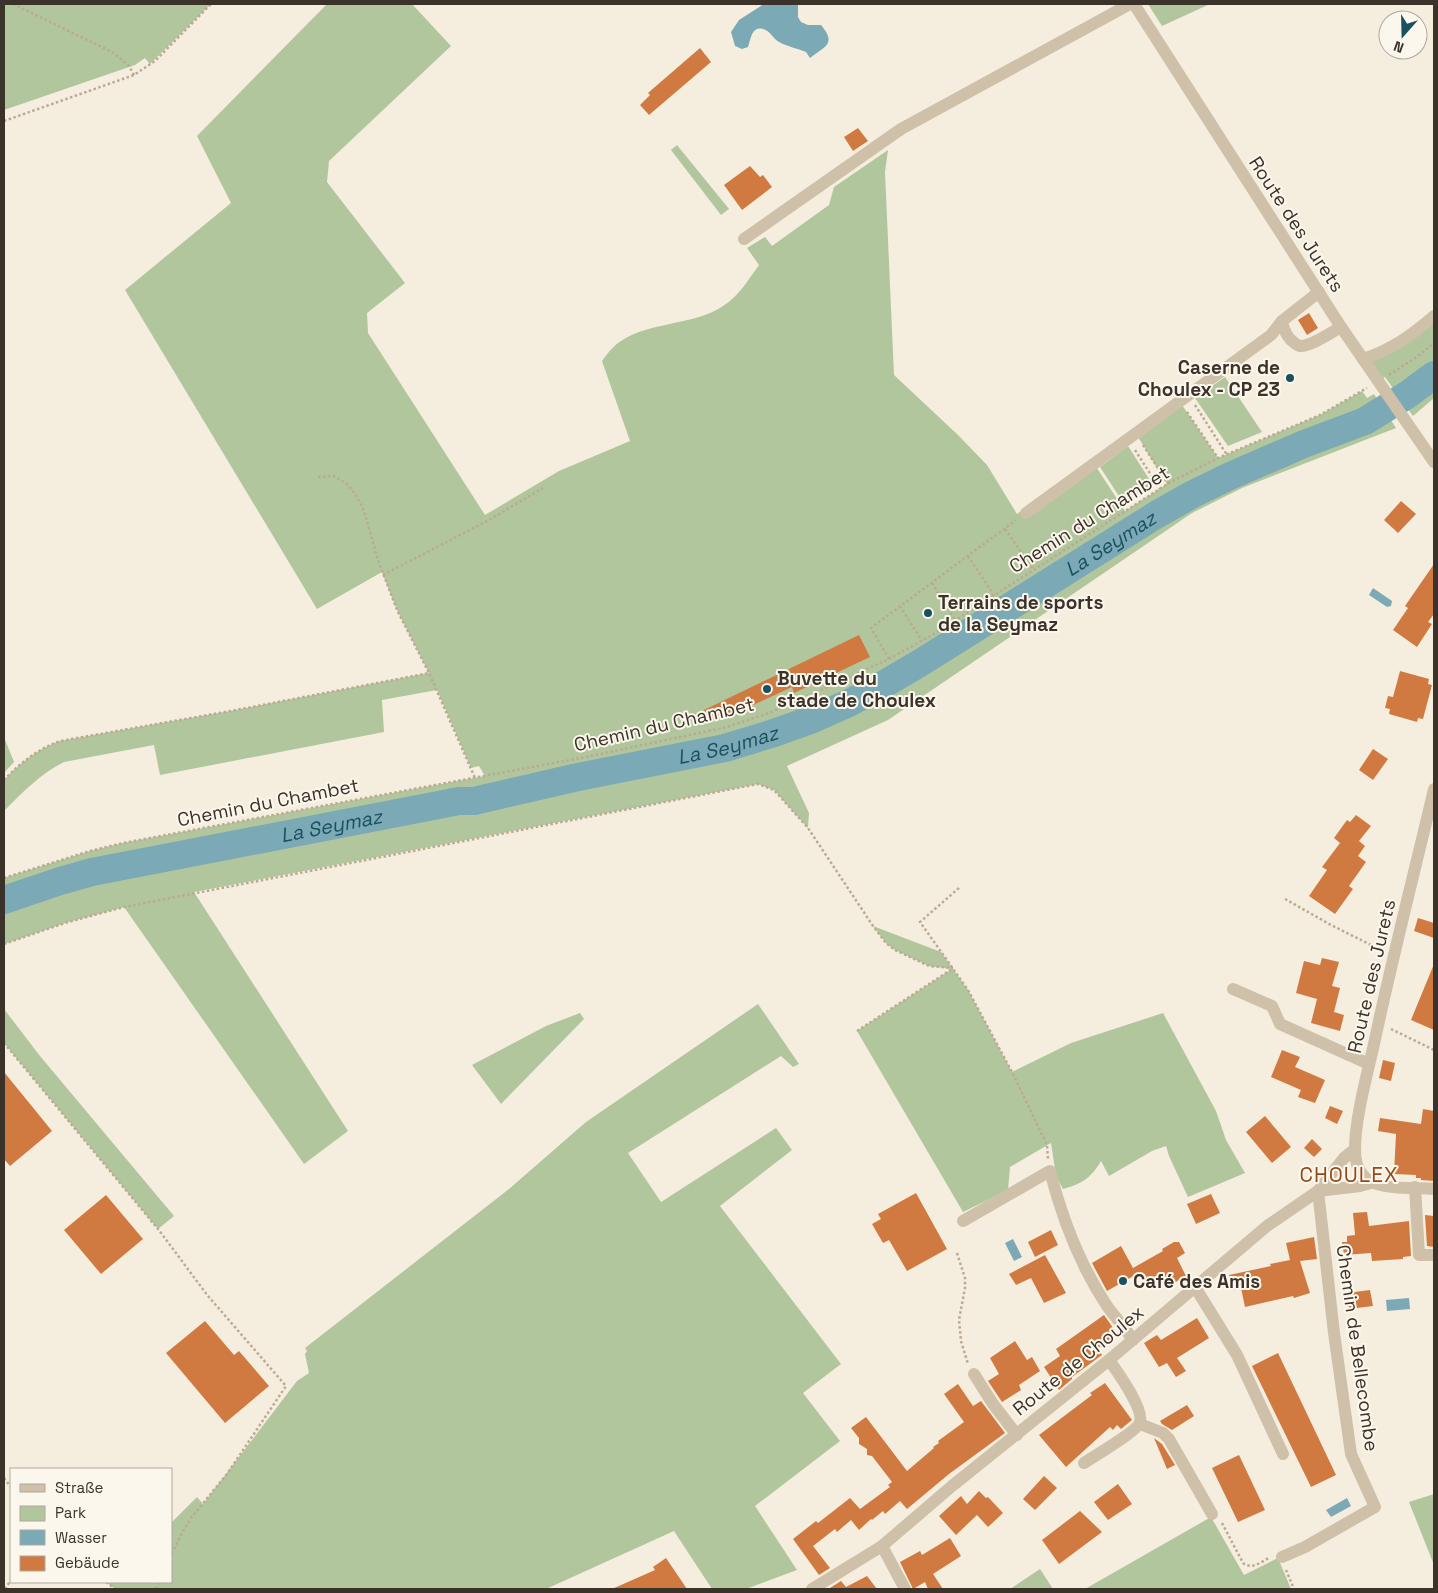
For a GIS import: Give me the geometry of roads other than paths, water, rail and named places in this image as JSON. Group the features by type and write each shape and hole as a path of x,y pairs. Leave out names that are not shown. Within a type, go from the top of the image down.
{"street":[{"path":"744,239 901,129 1132,4"},
{"name":"Route des Jurets","path":"1132,4 1341,327 1434,462"},
{"path":"1026,512 1270,335 1282,321 1319,292"},
{"path":"1363,359 1381,353 1411,336 1434,316"},
{"path":"1282,321 1283,329 1288,337 1300,346 1308,345 1341,327"},
{"name":"Route des Jurets","path":"1371,1183 1361,1173 1357,1163 1355,1149 1358,1120 1378,1022 1418,862 1434,789"},
{"path":"1234,990 1272,1006 1280,1024 1369,1064"},
{"name":"Route de Choulex","path":"812,1589 882,1546 952,1486 1109,1360 1267,1226 1318,1191 1344,1158 1355,1149"},
{"path":"963,1221 1050,1171 1060,1209 1082,1260 1107,1305 1133,1340"},
{"path":"1318,1191 1371,1183 1383,1186 1434,1189"},
{"path":"1415,1187 1419,1255 1434,1256"},
{"name":"Chemin de Bellecombe","path":"1282,1557 1305,1547 1375,1507 1350,1454 1318,1191"},
{"path":"1195,1287 1237,1355 1283,1454"},
{"path":"1084,1463 1126,1436 1140,1424 1141,1420 1136,1403 1124,1381 1109,1360"},
{"path":"974,1374 993,1404 1017,1435"},
{"path":"1140,1424 1163,1433 1169,1439 1212,1514"},
{"path":"882,1546 905,1589"}],"water":[{"path":"764,4 798,4 798,17 801,22 808,25 821,25 826,31 829,41 810,58 806,52 779,42 764,29 757,29 753,32 748,47 742,49 735,46 731,32 739,20"},
{"path":"1373,588 1392,601 1391,606 1387,607 1369,595"},
{"path":"1013,1239 1022,1257 1014,1261 1005,1243"},
{"path":"1409,1298 1410,1309 1387,1311 1386,1300"},
{"path":"1347,1498 1351,1506 1331,1517 1326,1510"}],"waterway":[{"name":"La Seymaz","path":"4,900 92,872 459,801 474,801 578,777 725,748 813,719 849,703 920,663 1156,515 1193,494 1304,444 1365,421 1407,395 1434,375"}],"place":[{"name":"Caserne de Choulex - CP 23","path":"1290,378"},
{"name":"Terrains de sports de la Seymaz","path":"928,613"},
{"name":"Buvette du stade de Choulex","path":"767,689"},
{"name":"Café des Amis","path":"1123,1281"}],"district":[{"name":"CHOULEX","path":"1349,1175"}]}
